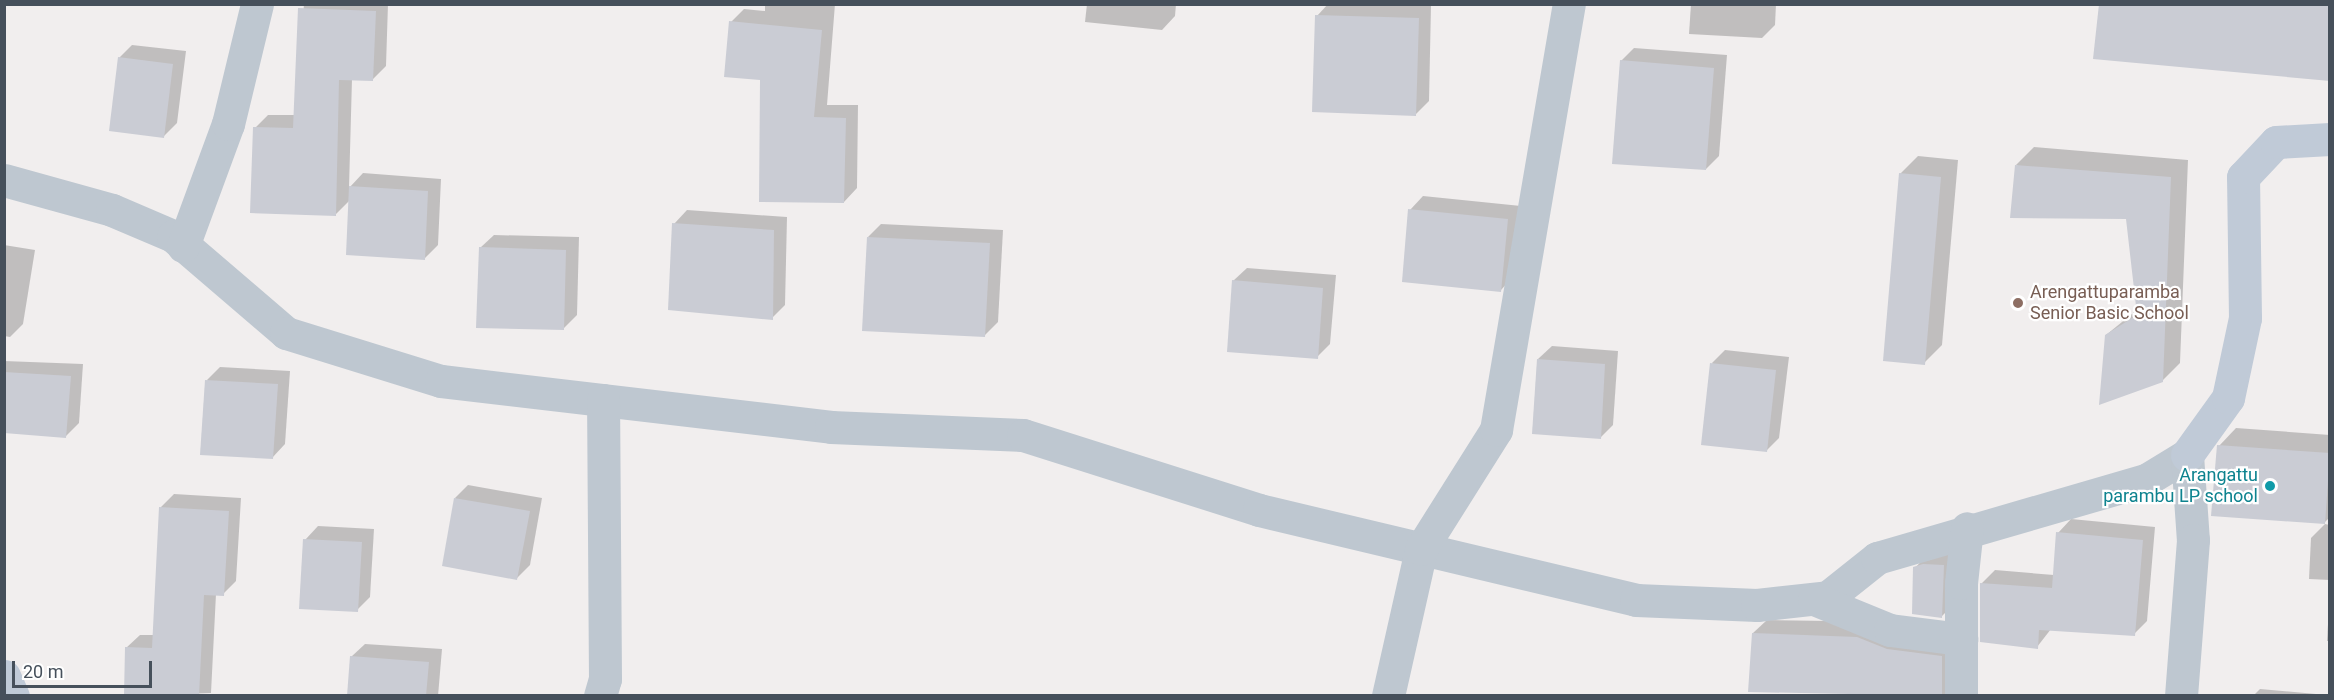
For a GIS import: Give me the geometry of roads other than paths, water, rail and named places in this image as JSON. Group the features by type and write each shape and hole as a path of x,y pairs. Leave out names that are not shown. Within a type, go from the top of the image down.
{"street":[{"path":"183,246 228,124 257,4"},
{"path":"1388,696 1421,549 1496,430 1569,4"},
{"path":"4,180 112,210 183,246 286,333 441,381 831,427 1023,435 1259,510 1636,600 1757,606 1828,597 1877,558 1967,528 2146,480 2187,455 2228,398 2245,318 2243,177 2276,142 2330,139"},
{"path":"600,696 605,679 603,400"},
{"path":"2181,696 2193,540 2187,455"},
{"path":"1961,696 1961,639 1967,528"},
{"path":"1814,599 1890,630 1961,639"},
{"path":"4,676 13,696"}],"place":[{"name":"Arengattuparamba Senior Basic School","path":"2018,303"},
{"name":"Arangattu parambu LP school","path":"2270,486"}]}
